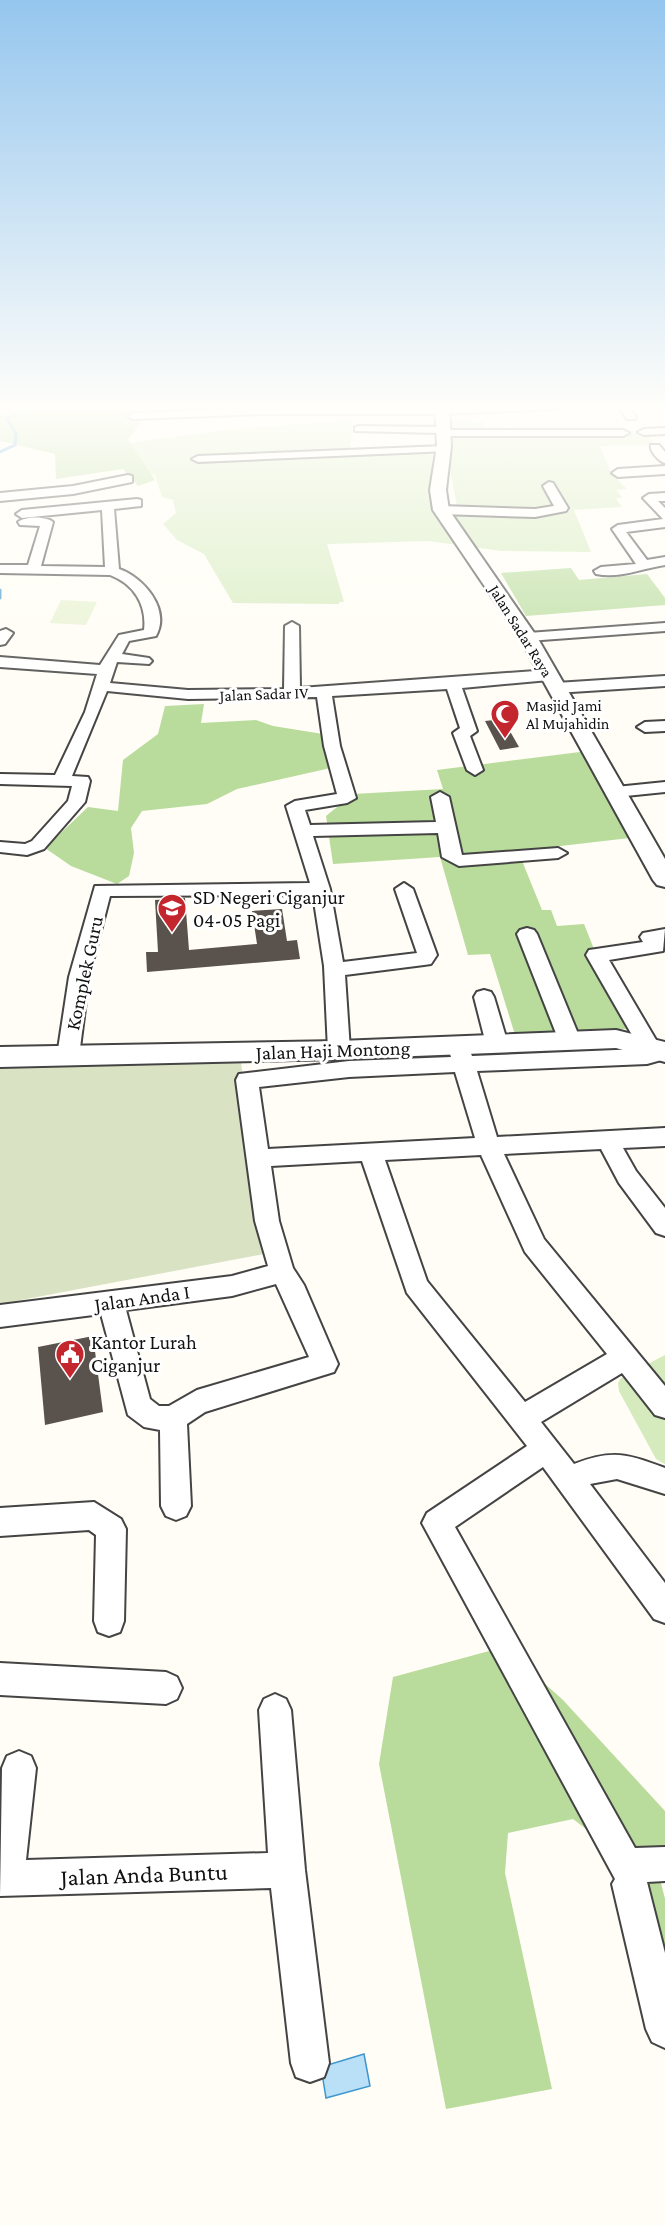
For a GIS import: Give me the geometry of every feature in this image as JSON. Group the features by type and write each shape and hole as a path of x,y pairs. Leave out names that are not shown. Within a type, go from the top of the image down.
{"street":[{"path":"20,509 23,522 47,522 34,568"},
{"path":"22,514 78,509"},
{"path":"108,509 112,571"},
{"path":"441,510 535,513 557,509"},
{"name":"Jalan Sadar Raya","path":"441,510 462,548 528,637 665,880"},
{"path":"643,564 618,529 665,523"},
{"path":"601,571 640,568 643,564 665,561"},
{"path":"0,569 112,571 123,574 139,585 154,618 151,633 124,638 107,671 61,780"},
{"path":"292,626 292,693"},
{"path":"528,637 665,627"},
{"path":"107,671 144,661"},
{"name":"Jalan Sadar IV","path":"0,662 107,671 172,696 324,692 453,684 665,681"},
{"path":"453,684 469,731 461,733 475,770"},
{"path":"324,692 332,746 347,798 295,806 321,889 334,970 339,1050"},
{"path":"645,728 665,726"},
{"path":"0,779 82,781 76,802 38,845 27,850 0,847"},
{"path":"616,792 665,787"},
{"path":"440,797 452,857 459,861 558,853"},
{"path":"302,831 446,827"},
{"name":"Komplek Guru","path":"68,1056 79,977 102,890 321,889"},
{"path":"334,970 424,959 427,955 404,889"},
{"path":"527,934 570,1041"},
{"path":"111,1303 138,1406 154,1418 173,1418 197,1402 325,1364 291,1285 282,1272 267,1221 260,1158 247,1080 462,1055 647,1056 659,1051 596,955 656,947 650,937 665,935"},
{"path":"484,997 498,1044"},
{"name":"Jalan Haji Montong","path":"0,1057 339,1050 462,1055 498,1044 616,1039 659,1051"},
{"path":"462,1055 488,1144 534,1245 665,1406"},
{"path":"260,1158 371,1153 488,1144 665,1137"},
{"path":"608,1140 627,1177 665,1226"},
{"path":"371,1153 416,1286 546,1449 665,1608"},
{"name":"Jalan Anda I","path":"0,1316 232,1286 282,1272"},
{"path":"522,1419 626,1356"},
{"path":"173,1418 176,1506"},
{"path":"546,1449 437,1523 626,1866 665,1864"},
{"path":"569,1480 591,1470 617,1464 665,1481"},
{"path":"0,1522 94,1516 111,1529 109,1621"},
{"path":"0,1679 166,1688"},
{"path":"275,1710 288,1870 310,2063"},
{"path":"3,1878 19,1768"},
{"name":"Jalan Anda Buntu","path":"3,1878 288,1870"},
{"path":"630,1884 665,2029"}],"green space":[{"path":"175,509 593,509 574,510 591,552 502,551 428,541 327,544 344,602 339,602 339,604 233,603 204,554 177,540 163,524 176,513"},
{"path":"571,568 579,580 647,574 665,598 665,605 526,616 501,573"},
{"path":"61,600 97,602 86,625 50,623"},
{"path":"204,704 201,723 256,720 273,726 323,734 335,767 237,789 207,804 142,811 131,828 134,853 129,876 117,884 71,866 45,848 88,807 118,811 123,760 158,734 165,706"},
{"path":"588,751 638,837 518,851 542,910 551,910 557,926 584,924 626,1029 516,1038 490,954 468,955 440,857 333,864 326,816 353,794 443,789 437,770"},
{"path":"0,1060 241,1062 264,1254 0,1304"},
{"path":"665,1355 665,1464 656,1459 619,1391 618,1383 621,1378"},
{"path":"504,1647 563,1700 665,1811 665,1879 660,1879 665,1899 665,1954 612,1849 573,1819 508,1833 505,1873 552,2089 446,2109 379,1764 393,1677"}],"water":[{"path":"364,2054 370,2086 326,2098 321,2067"}],"building":[{"path":"503,719 519,747 500,750 485,721"},
{"name":"SD Negeri Ciganjur 04-05 Pagi","path":"185,898 189,950 257,944 252,911 282,909 287,941 297,940 300,959 147,972 146,952 158,952 155,900"},
{"name":"Kantor Lurah Ciganjur","path":"93,1336 103,1412 45,1425 38,1347"}],"waterway":[{"path":"0,590 0,598"}],"place":[{"name":"Masjid Jami Al Mujahidin","path":"505,740"},
{"name":"SD Negeri Ciganjur 04-05 Pagi","path":"172,934"},
{"name":"Kantor Lurah Ciganjur","path":"70,1380"}]}
